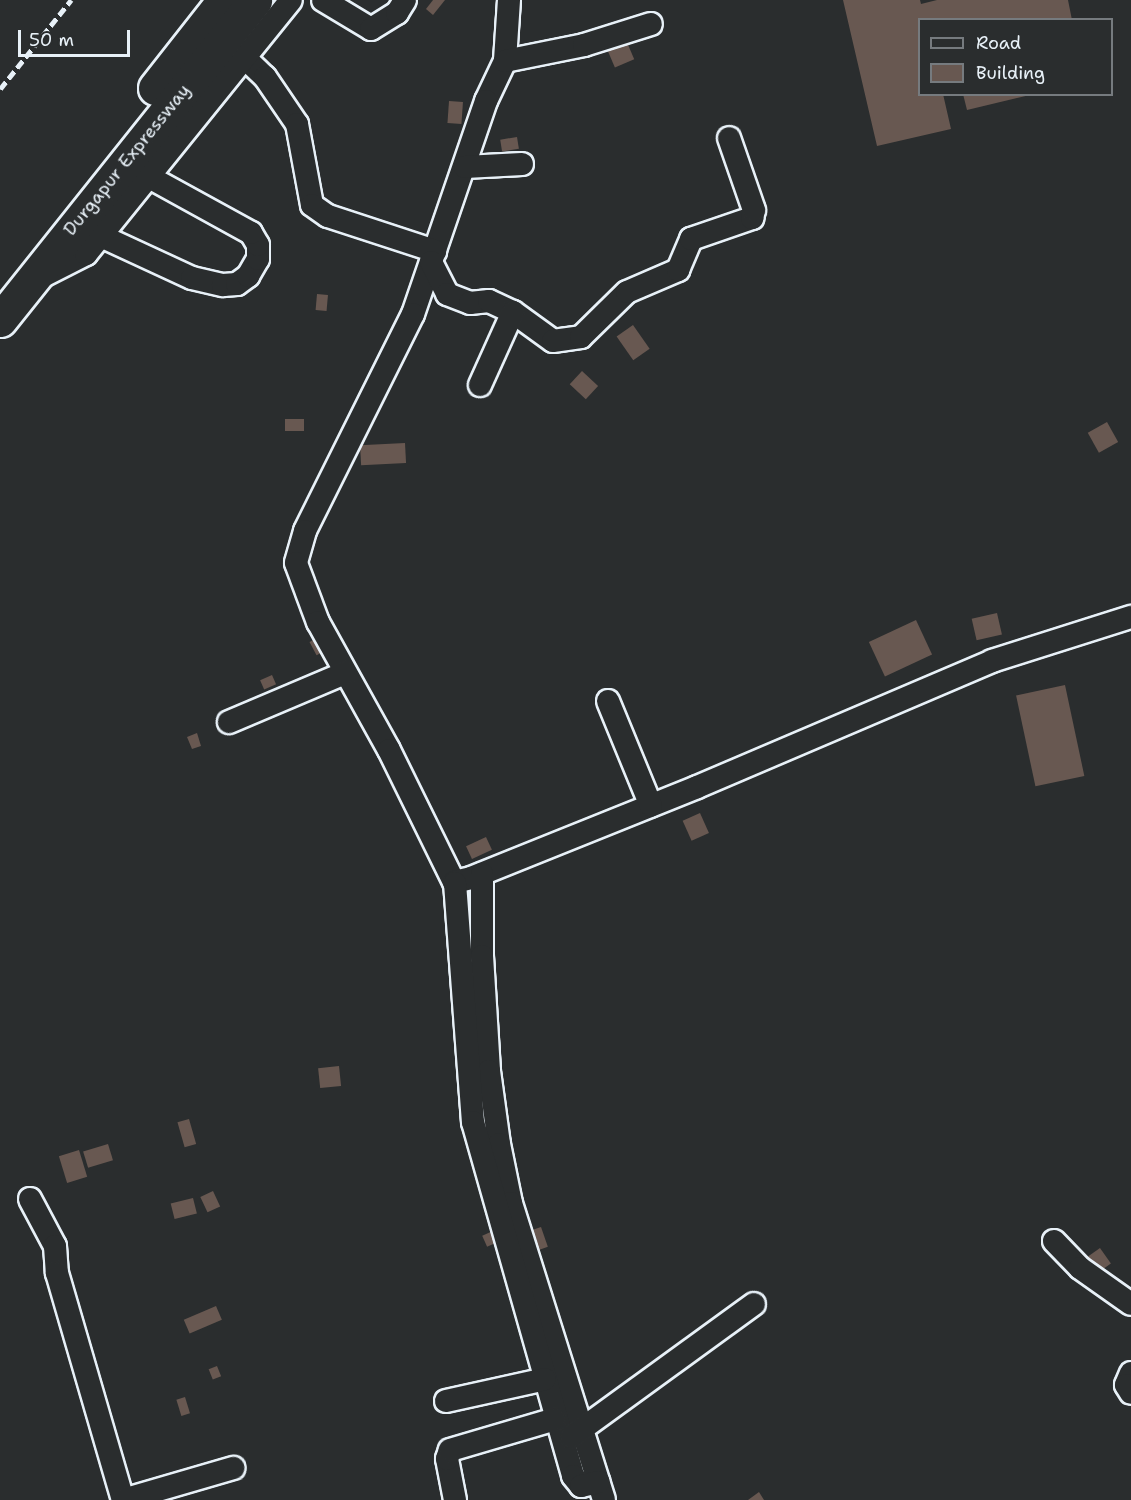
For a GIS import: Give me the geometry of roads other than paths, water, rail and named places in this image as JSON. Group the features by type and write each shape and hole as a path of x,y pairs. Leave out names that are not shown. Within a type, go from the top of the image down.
{"highway":[{"name":"Durgapur Expressway","path":"0,320 14,284 224,0"},
{"name":"Durgapur Expressway","path":"14,284 255,0"}],"street":[{"path":"14,284 86,254 291,0"},
{"path":"323,0 371,29 397,14 405,0"},
{"path":"509,0 505,61 486,101 413,314 300,546 296,563 306,593 345,673 468,879 482,956 489,1071 499,1144 511,1203 602,1491"},
{"path":"505,61 584,45 651,24"},
{"path":"245,58 265,77 297,124 312,205 328,216 433,256 447,294 470,303 489,301 513,312 553,341 581,337 627,292 678,270 691,239 752,218 754,210 729,138"},
{"path":"465,167 522,164"},
{"path":"101,236 192,278 224,285 237,284 248,276 258,259 258,244 251,233 149,177"},
{"path":"480,385 513,312"},
{"path":"468,879 651,806 992,661 1131,617"},
{"path":"229,722 345,673"},
{"path":"608,701 651,806"},
{"path":"468,879 473,1122 563,1443 578,1485 602,1491"},
{"path":"30,1199 55,1246 63,1296 123,1500 233,1468"},
{"path":"1054,1241 1080,1268 1131,1304"},
{"path":"563,1443 754,1304"},
{"path":"1131,1373 1126,1385 1131,1393"},
{"path":"446,1401 545,1379"},
{"path":"455,1500 447,1459 450,1450 555,1419"}],"railway":[{"path":"0,89 71,0"}]}
